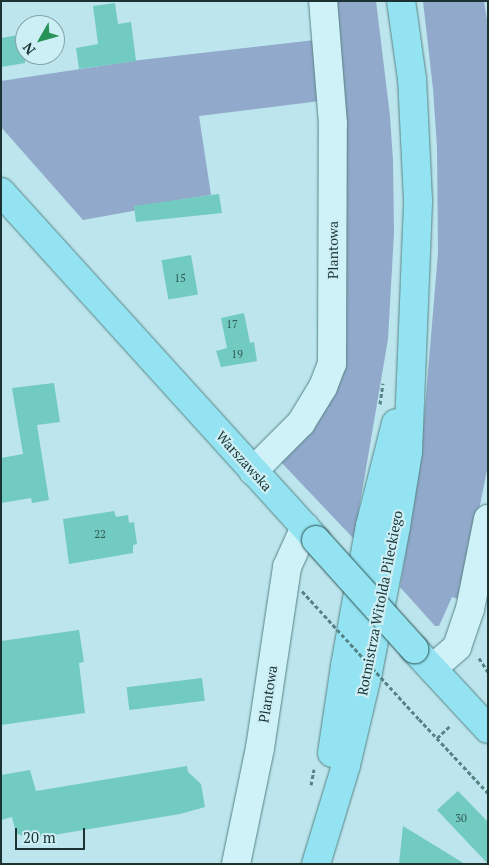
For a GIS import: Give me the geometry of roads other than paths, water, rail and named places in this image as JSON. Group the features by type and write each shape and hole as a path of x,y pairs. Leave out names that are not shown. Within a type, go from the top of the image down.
{"main road":[{"name":"Rotmistrza Witolda Pileckiego","path":"316,864 346,765 380,615 408,452 418,200 412,79 401,1"},
{"name":"Warszawska","path":"1,192 488,729"}],"street":[{"name":"Plantowa","path":"253,472 302,423 323,387 332,364 333,124 323,1"},
{"path":"424,659 457,647 470,609 488,519"},
{"name":"Plantowa","path":"236,864 260,748 287,567 311,534"}]}
